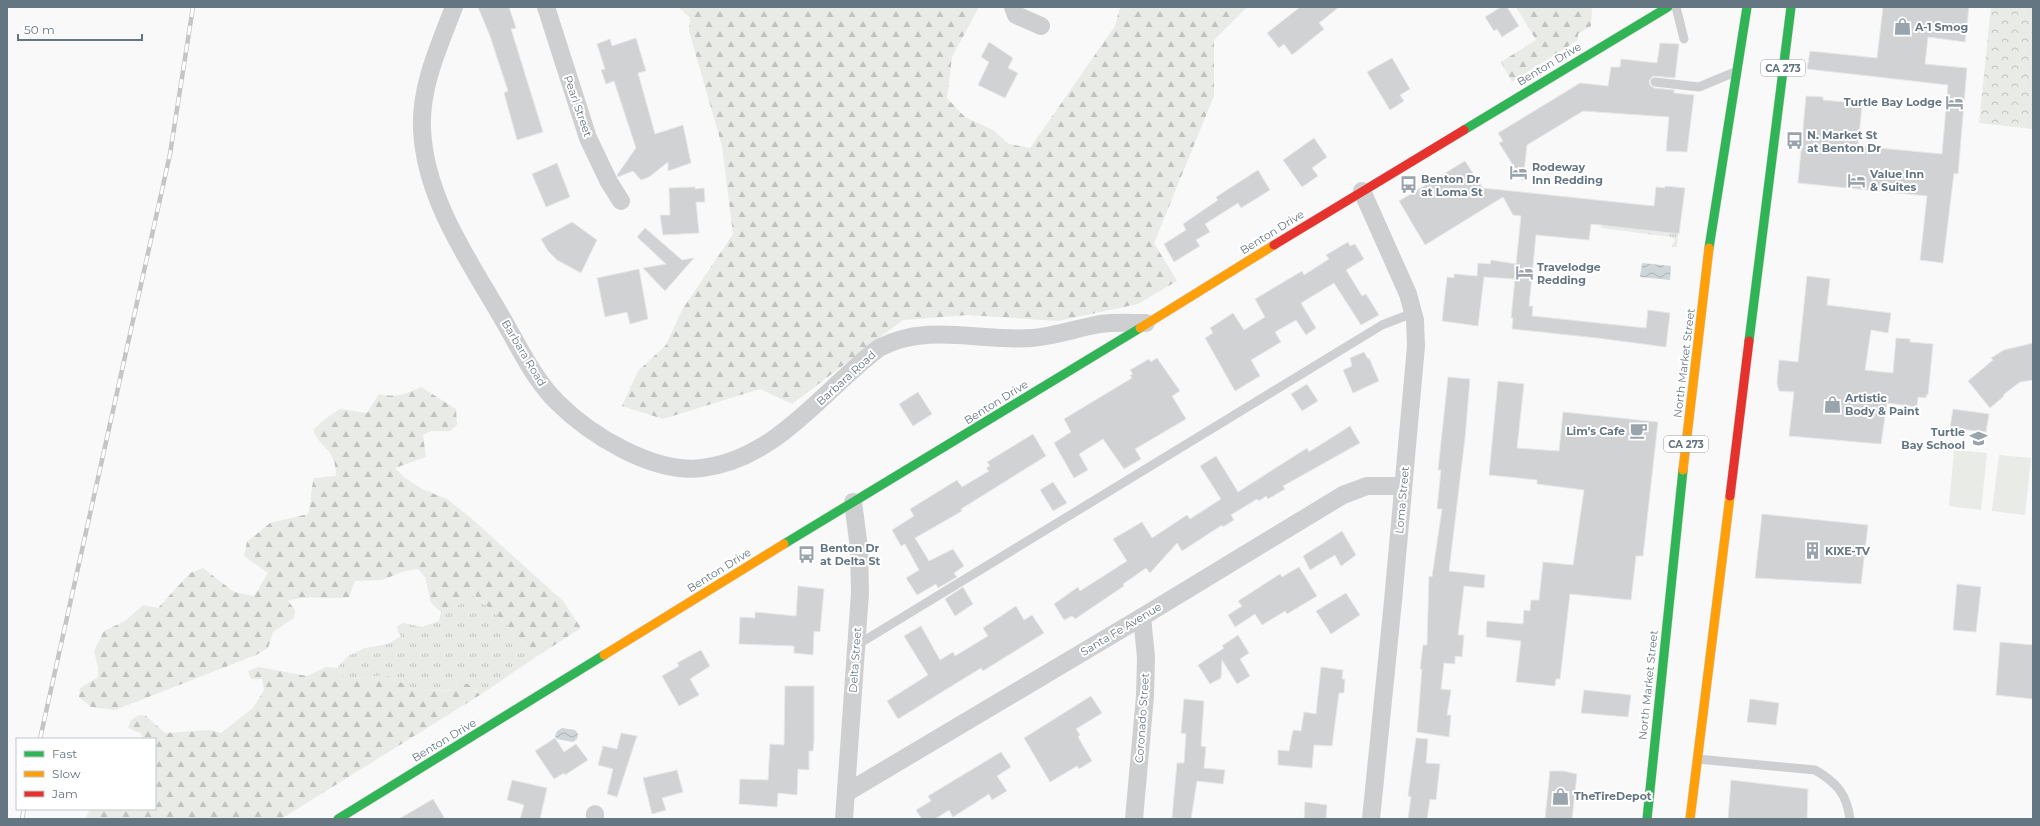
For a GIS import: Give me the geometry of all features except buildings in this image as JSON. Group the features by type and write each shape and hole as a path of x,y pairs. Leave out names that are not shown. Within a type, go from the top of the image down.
{"main road":[{"name":"Benton Drive","path":"338,819 852,502 986,422 1362,191 1668,7"},
{"name":"North Market Street","path":"1647,819 1692,385 1709,250 1748,7"},
{"name":"CA 273","path":"1690,819 1791,7"}],"street":[{"name":"Barbara Road","path":"454,7 430,71 423,115 424,143 437,197 477,274 543,387 555,401 582,424 628,452 660,465 683,469 704,468 731,460 754,450 785,431 879,348 896,341 916,336 937,333 1021,339 1052,336 1101,324 1146,323"},
{"name":"Pearl Street","path":"546,7 588,138 609,182 621,201"},
{"path":"1013,7 1016,15 1041,26"},
{"name":"Loma Street","path":"1362,191 1408,294 1413,313 1416,360 1371,819"},
{"name":"Santa Fe Avenue","path":"846,793 1142,617 1343,495 1367,486 1403,486"},
{"name":"Delta Street","path":"841,817 846,793 860,570 852,502"},
{"name":"Coronado Street","path":"1134,819 1146,696 1146,657 1142,617"}],"lane":[{"path":"1676,7 1684,39"},
{"path":"1655,82 1699,87 1738,71"},
{"path":"856,645 1382,325 1413,313"},
{"path":"1697,759 1815,770 1831,779 1842,793 1849,810 1850,819"}],"green space":[{"path":"678,7 979,7 952,57 947,98 965,117 993,130 1009,144 1030,148 1115,26 1120,7 1247,7 1214,40 1214,96 1154,243 1177,281 1138,304 1058,321 968,315 903,320 792,404 760,389 663,419 622,406 638,371 666,345 682,310 733,234 722,146 689,31 690,18"},
{"path":"1516,7 1592,7 1591,26 1578,34 1578,40 1512,82 1501,62 1536,40"},
{"path":"1991,7 2033,7 2033,129 1979,123"},
{"path":"1602,225 1650,228 1650,231 1678,234 1677,247 1671,247 1675,240 1671,237 1601,228"},
{"path":"421,387 456,409 457,425 450,431 431,431 423,435 426,457 395,468 405,478 422,489 447,499 471,518 563,601 581,628 536,657 495,613 474,595 457,606 441,612 431,603 425,577 418,569 405,571 382,580 355,581 349,597 310,597 288,601 295,610 294,618 273,632 268,648 256,655 115,710 91,707 79,697 80,688 98,677 98,667 94,651 104,631 125,621 143,605 158,608 190,573 203,568 234,592 254,596 268,573 244,556 247,542 270,523 308,514 314,478 336,476 334,460 331,454 316,437 313,430 325,419 340,409 367,413 379,394 391,396 401,395"},
{"path":"1954,450 1987,453 1981,510 1949,506"},
{"path":"1999,455 2031,458 2025,515 1992,511"},
{"path":"473,595 495,613 536,657 480,695 476,690 419,691 385,675 346,680 337,668 348,656 365,648 388,644 401,636 398,632 397,626 403,623 422,627 439,621 441,612 457,606"},
{"path":"259,667 307,676 326,667 337,668 346,680 385,675 419,691 452,691 455,683 468,684 480,695 281,819 85,819 90,810 156,810 156,738 144,738 140,733 128,728 131,720 139,715 146,716 165,733 211,730 221,733 253,708 264,690 262,679 251,679 248,671"}],"water":[{"path":"1642,263 1671,266 1670,280 1640,277"},
{"path":"562,728 575,730 578,734 577,739 573,742 557,739 555,736 557,731"}],"railway":[{"path":"40,738 170,154 193,7"},
{"path":"22,819 24,810"}],"traffic: fast":[{"path":"1464,130 1668,7"},
{"path":"1709,248 1747,7"},
{"path":"1749,341 1791,7"},
{"path":"784,544 1140,328"},
{"path":"1647,819 1683,470"},
{"path":"338,819 604,655"}],"traffic: slow":[{"path":"1140,328 1274,245"},
{"path":"1683,470 1709,248"},
{"path":"1690,819 1730,496"},
{"path":"604,655 784,544"}],"traffic: jam":[{"path":"1274,245 1464,130"},
{"path":"1730,496 1749,341"}],"place":[{"name":"A-1 Smog","path":"1902,27"},
{"name":"Turtle Bay Lodge","path":"1955,102"},
{"name":"N. Market St at Benton Dr","path":"1794,141"},
{"name":"Rodeway Inn Redding","path":"1519,173"},
{"name":"Value Inn & Suites","path":"1857,180"},
{"name":"Benton Dr at Loma St","path":"1408,185"},
{"name":"Travelodge Redding","path":"1524,273"},
{"name":"Artistic Body & Paint","path":"1832,404"},
{"name":"Lim's Cafe","path":"1638,431"},
{"name":"Turtle Bay School","path":"1978,438"},
{"name":"KIXE-TV","path":"1812,551"},
{"name":"Benton Dr at Delta St","path":"807,554"},
{"name":"TheTireDepot","path":"1561,796"}]}
